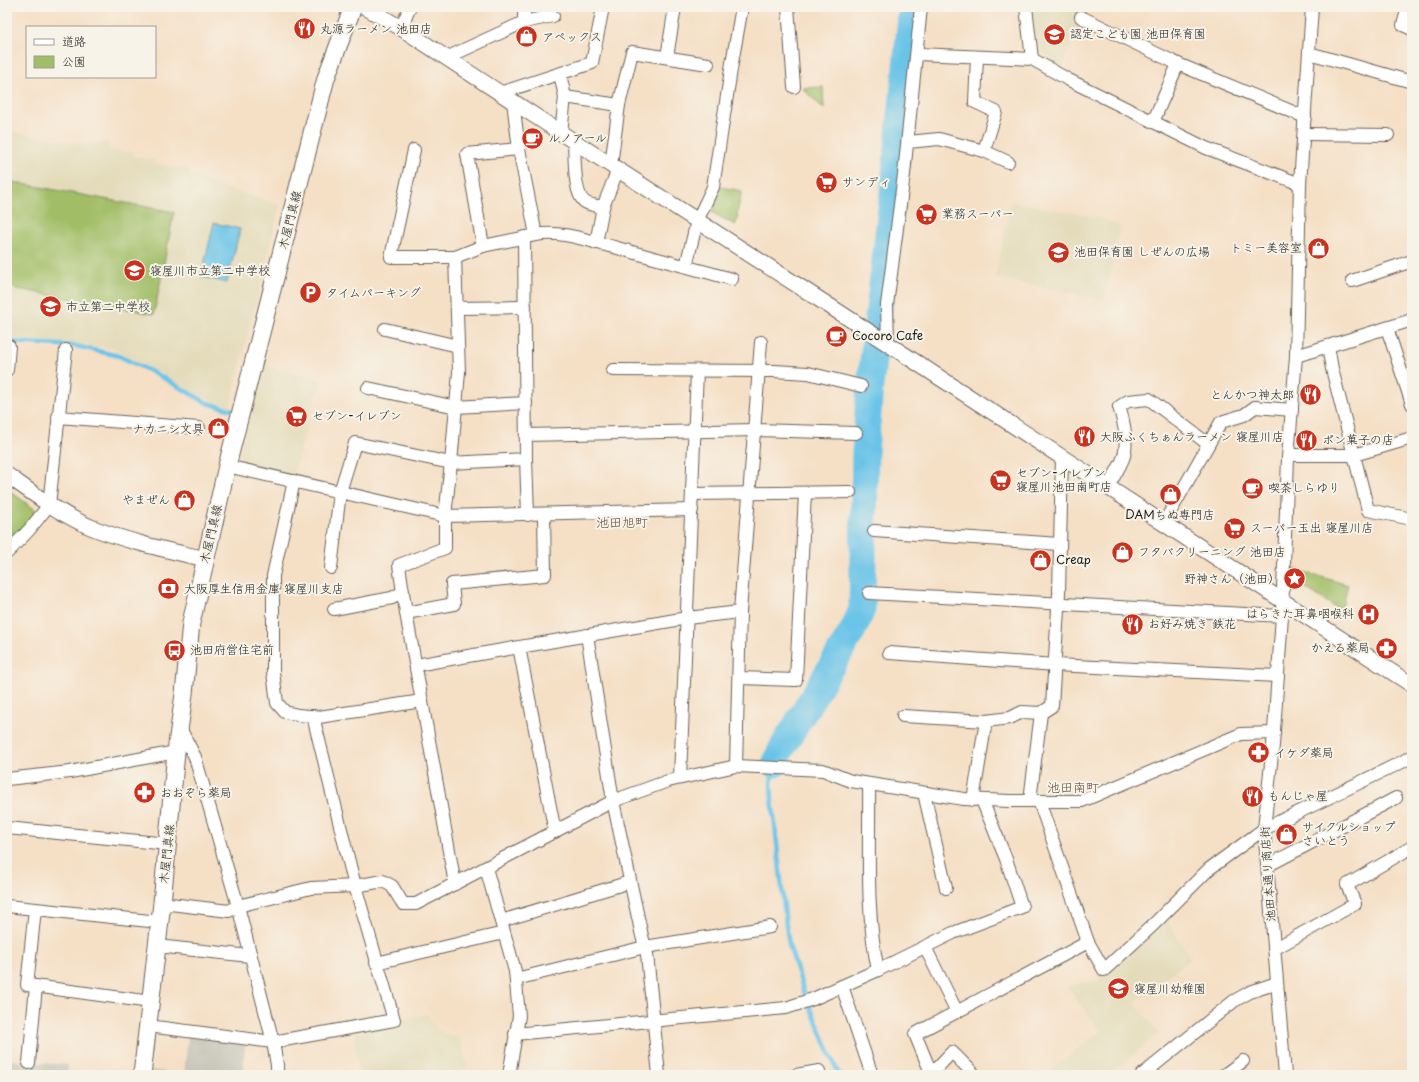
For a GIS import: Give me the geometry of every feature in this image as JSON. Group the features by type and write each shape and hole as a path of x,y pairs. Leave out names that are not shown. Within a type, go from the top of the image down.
{"main road":[{"name":"木屋門真線","path":"142,1075 162,903 176,752 180,728 191,623 227,466 326,78 353,7"}],"street":[{"path":"365,7 401,28 567,137 869,331 1412,685"},
{"path":"401,28 410,7"},
{"path":"524,7 524,22"},
{"path":"500,93 592,63 603,7"},
{"path":"667,57 675,7"},
{"path":"686,266 697,221 713,186 731,67 742,7"},
{"path":"788,7 794,87"},
{"path":"886,343 887,305 908,142 921,7"},
{"path":"1026,7 1032,59"},
{"name":"池田本通り商店街","path":"1285,1075 1264,829 1274,733 1282,616 1289,455 1296,356 1300,184 1312,7"},
{"path":"1408,7 1403,25 1412,29"},
{"path":"446,58 524,22 553,16"},
{"path":"1081,17 1178,64 1305,117"},
{"path":"596,243 603,207 614,167 619,105 632,52 708,64"},
{"path":"1309,53 1412,82"},
{"path":"917,54 1032,59 1067,79 1206,148 1300,184"},
{"path":"977,57 975,102 996,112 984,151"},
{"path":"1153,122 1178,64"},
{"path":"560,74 565,97 567,137 579,196 585,203 603,207"},
{"path":"565,97 619,105"},
{"path":"513,102 530,236 525,307 528,515"},
{"path":"1304,134 1388,135"},
{"path":"908,142 939,139 984,151 1008,162"},
{"path":"483,246 467,154 519,149"},
{"path":"414,150 391,257 455,257 483,246 530,236 541,234 567,235 686,266 732,280"},
{"path":"455,257 459,372 445,516 445,548 399,565 406,613 455,884"},
{"path":"1352,281 1412,261"},
{"path":"457,308 525,307"},
{"path":"1296,356 1412,320"},
{"path":"1388,328 1412,404"},
{"path":"385,329 458,346"},
{"path":"736,766 740,612 761,342"},
{"path":"7,370 10,346"},
{"path":"1328,346 1368,510 1412,519"},
{"path":"7,553 29,530 49,505 66,350"},
{"path":"614,370 808,373 861,386"},
{"path":"680,778 697,371"},
{"path":"368,388 456,407 526,403"},
{"path":"1108,487 1124,457 1126,444 1123,418 1119,406 1128,401 1149,399 1208,444"},
{"path":"1164,523 1221,422 1244,415 1254,407 1292,410"},
{"path":"58,417 199,428"},
{"path":"526,435 695,430 856,433"},
{"path":"1289,455 1354,455 1412,438"},
{"path":"331,568 340,492 355,443 451,463 526,459"},
{"path":"903,716 986,721 1010,718 1022,712 1041,713 1052,706 1058,604 1062,457"},
{"path":"227,466 445,516 692,510"},
{"path":"7,475 49,505 99,530 132,541 205,559"},
{"path":"294,481 273,576 272,672 277,704 285,712 319,717 422,701"},
{"path":"692,494 850,492"},
{"path":"739,678 796,680 805,493"},
{"path":"406,613 454,604 452,584 546,575 544,514"},
{"path":"874,531 1059,544"},
{"path":"334,609 392,598 403,592"},
{"path":"869,593 1282,616"},
{"path":"416,665 687,618 740,612"},
{"path":"587,635 614,801 630,882 647,954 660,1075"},
{"path":"519,647 555,832"},
{"path":"889,653 1055,665 1278,676"},
{"path":"1041,713 1034,801 1088,942 1104,970 1154,924 1209,869 1264,829 1412,756"},
{"path":"148,1026 272,1042 394,1020 376,963 355,886 313,716"},
{"path":"516,1034 654,1022 786,1008 813,999 878,970 953,933 1022,907 1006,859 978,800 986,721"},
{"path":"180,728 195,757 238,906 272,1042 277,1065 277,1075"},
{"path":"162,903 229,911 238,906 311,888 355,886 383,881 392,886 403,904 416,904 614,801 668,781 736,766 823,770 851,781 978,800 1082,801 1241,734 1274,733"},
{"path":"7,780 70,772 176,752"},
{"path":"870,784 870,887 874,950 878,970"},
{"path":"924,793 946,888"},
{"path":"1267,866 1396,798"},
{"path":"7,828 168,844"},
{"path":"1274,949 1355,904 1347,885 1412,847"},
{"path":"486,868 516,979 519,1016 509,1075"},
{"path":"501,921 630,882"},
{"path":"7,906 159,922"},
{"path":"35,909 27,985 151,1002"},
{"path":"516,979 645,947 770,927"},
{"path":"376,963 504,933"},
{"path":"932,1075 915,1034 1088,942"},
{"path":"157,946 250,956"},
{"path":"925,946 957,1012"},
{"path":"1142,1075 1234,1001 1250,992 1277,983"},
{"path":"29,1063 36,986"},
{"path":"842,986 872,1075"},
{"path":"932,1075 952,1052 975,1075"},
{"path":"1224,1075 1243,1061"},
{"path":"796,1075 819,1071"}],"shaded area":[{"name":"認定こども園 池田保育園","path":"1030,7 1084,7 1062,68 1036,47"},
{"name":"寝屋川市立第二中学校","path":"7,131 72,143 108,143 110,150 134,152 134,156 154,160 154,164 189,169 189,175 203,178 203,181 280,205 230,406 206,399 114,348 7,338"},
{"name":"池田保育園 しぜんの広場","path":"1011,201 1104,219 1120,226 1105,300 995,278"},
{"path":"262,364 321,381 292,478 247,468 240,457"},
{"path":"1166,920 1191,958 1134,1002 1159,1033 1124,1063 1106,1075 1045,1075 1101,1031 1066,986 1098,981"},
{"path":"428,1014 429,1018 437,1029 448,1036 459,1036 468,1067 447,1075 359,1075 354,1032 400,1025 399,1020"},
{"path":"188,1036 245,1043 243,1075 150,1075 151,1070 184,1074"},
{"path":"7,1060 68,1065 67,1075 7,1075"}],"green space":[{"path":"823,87 824,109 802,88"},
{"path":"7,181 174,212 154,314 7,287"},
{"path":"721,187 742,191 737,213 738,219 735,225 713,213 712,202"},
{"path":"11,492 37,511 10,542 7,541 7,535"},
{"path":"1291,568 1348,585 1341,611 1290,578"}],"water":[{"path":"214,223 240,229 227,283 201,277"}],"waterway":[{"path":"775,764 781,750 855,626 862,609 865,453 870,386 895,176 912,7"},
{"path":"9,342 76,346 119,356 158,375 207,403 233,410"},
{"path":"773,771 771,782 772,799 786,925 789,945 806,998"},
{"path":"809,1004 839,1075"}],"place":[{"name":"丸源ラーメン 池田店","path":"305,29"},
{"name":"認定こども園 池田保育園","path":"1054,34"},
{"name":"アペックス","path":"526,37"},
{"name":"ルノアール","path":"533,138"},
{"name":"サンディ","path":"826,182"},
{"name":"業務スーパー","path":"926,214"},
{"name":"トミー美容室","path":"1318,248"},
{"name":"池田保育園 しぜんの広場","path":"1058,252"},
{"name":"寝屋川市立第二中学校","path":"135,271"},
{"name":"タイムパーキング","path":"310,293"},
{"name":"市立第二中学校","path":"51,307"},
{"name":"Cocoro Cafe","path":"836,336"},
{"name":"とんかつ神太郎","path":"1310,395"},
{"name":"セブン-イレブン","path":"297,416"},
{"name":"ナカニシ文具","path":"219,429"},
{"name":"大阪ふくちぁんラーメン 寝屋川店","path":"1084,437"},
{"name":"ポン菓子の店","path":"1307,440"},
{"name":"セブン-イレブン 寝屋川池田南町店","path":"1000,480"},
{"name":"喫茶しらゆり","path":"1253,488"},
{"name":"DAMちぬ専門店","path":"1170,494"},
{"name":"やまぜん","path":"185,500"},
{"name":"スーパー玉出 寝屋川店","path":"1235,528"},
{"name":"フタバクリーニング 池田店","path":"1122,552"},
{"name":"Creap","path":"1040,560"},
{"name":"野神さん（池田）","path":"1295,579"},
{"name":"大阪厚生信用金庫 寝屋川支店","path":"169,589"},
{"name":"はらきた耳鼻咽喉科","path":"1369,614"},
{"name":"お好み焼き 鉄花","path":"1133,624"},
{"name":"かえる薬局","path":"1386,648"},
{"name":"池田府営住宅前","path":"175,650"},
{"name":"イケダ薬局","path":"1258,753"},
{"name":"おおぞら薬局","path":"144,793"},
{"name":"もんじゃ屋","path":"1252,796"},
{"name":"サイクルショップ さいとう","path":"1286,834"},
{"name":"寝屋川幼稚園","path":"1119,989"}],"district":[{"name":"池田旭町","path":"622,522"},
{"name":"池田南町","path":"1073,787"}]}
